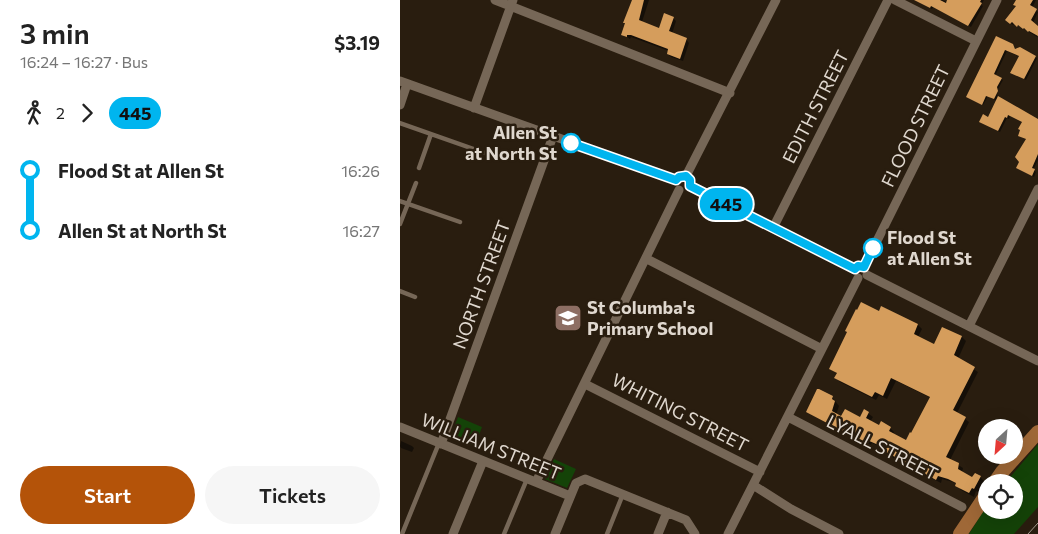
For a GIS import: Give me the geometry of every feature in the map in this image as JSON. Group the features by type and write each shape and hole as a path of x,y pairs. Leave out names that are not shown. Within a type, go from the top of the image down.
{"main road":[{"path":"1001,474 1038,432"},
{"path":"960,534 978,507"}],"street":[{"path":"495,0 512,3 730,93"},
{"path":"686,176 776,0"},
{"name":"EDITH STREET","path":"773,228 888,0"},
{"path":"895,0 976,41"},
{"name":"FLOOD STREET","path":"728,534 997,0"},
{"path":"474,108 512,3"},
{"path":"400,105 404,82 676,180"},
{"name":"NORTH STREET","path":"440,444 553,136"},
{"path":"676,180 679,177 686,176"},
{"path":"679,190 687,190 690,186 690,180 686,176"},
{"path":"676,180 676,186 679,190"},
{"path":"690,186 1038,361"},
{"path":"969,326 1038,189"},
{"path":"536,482 647,259 679,190"},
{"path":"647,259 822,349"},
{"name":"WHITING STREET","path":"585,384 760,472"},
{"name":"LYALL STREET","path":"788,417 962,507"},
{"name":"WILLIAM STREET","path":"400,427 570,496 578,481 588,480 687,522 695,534"},
{"path":"453,534 483,461"},
{"path":"753,485 791,509 838,534"},
{"path":"555,534 570,496"},
{"path":"658,534 667,512"}],"lane":[{"path":"400,123 485,153"},
{"path":"419,168 431,134"},
{"path":"400,224 416,182"},
{"path":"400,201 460,222"},
{"path":"400,292 415,297"},
{"path":"402,534 440,444"},
{"path":"504,534 527,479"},
{"path":"607,534 623,494"}],"green space":[{"path":"458,417 482,427 475,446 451,436"},
{"path":"1038,444 1038,507 1014,534 969,534 978,519 1023,519 1023,474 1013,474"},
{"path":"554,459 576,469 567,488 545,479"}],"building":[{"path":"632,0 644,0 639,20 659,28 664,13 674,17 669,31 687,38 680,59 667,54 668,49 631,35 627,35 627,37 621,35 625,23 623,23"},
{"path":"914,0 940,0 946,3 947,0 981,0 980,2 982,3 968,26 931,6 930,8"},
{"path":"1016,0 1033,0 1030,5 1037,9 1031,20 1038,26 1038,36 1005,20 1016,6 1013,5"},
{"path":"996,36 1013,44 1015,49 1020,47 1036,56 1024,79 1010,73 1019,56 1005,50 994,74 1002,78 997,87 998,91 994,99 986,96 982,105 966,97"},
{"path":"998,96 1038,119 1038,154 1032,168 1035,169 1032,176 1016,168 1019,162 1015,157 1026,139 1018,136 1020,130 1018,129 1022,122 1008,115 998,131 979,122 983,114 988,117"},
{"path":"861,302 879,311 881,306 918,324 914,334 934,344 942,327 962,336 954,355 975,367 953,410 966,417 946,457 959,463 958,469 972,477 975,473 978,474 978,482 969,493 955,486 956,483 948,479 938,476 936,480 920,471 921,468 908,462 906,464 897,460 882,450 883,447 867,440 865,443 806,412 817,389 819,389 833,396 832,399 835,401 832,411 841,416 845,409 860,417 864,409 869,412 866,418 879,425 881,421 891,427 889,431 906,440 930,397 891,378 883,396 875,392 872,397 834,378 837,373 829,369 847,332 845,331"}],"tram line":[{"path":"1028,534 1038,523"}],"bus line":[{"name":"445","path":"571,143 676,180 679,177 686,176 690,180 690,186 855,269 858,266 864,267 873,248"}],"place":[{"name":"Allen St at North St","path":"571,143"},
{"name":"Flood St at Allen St","path":"873,248"},
{"name":"St Columba's Primary School","path":"568,318"}]}
